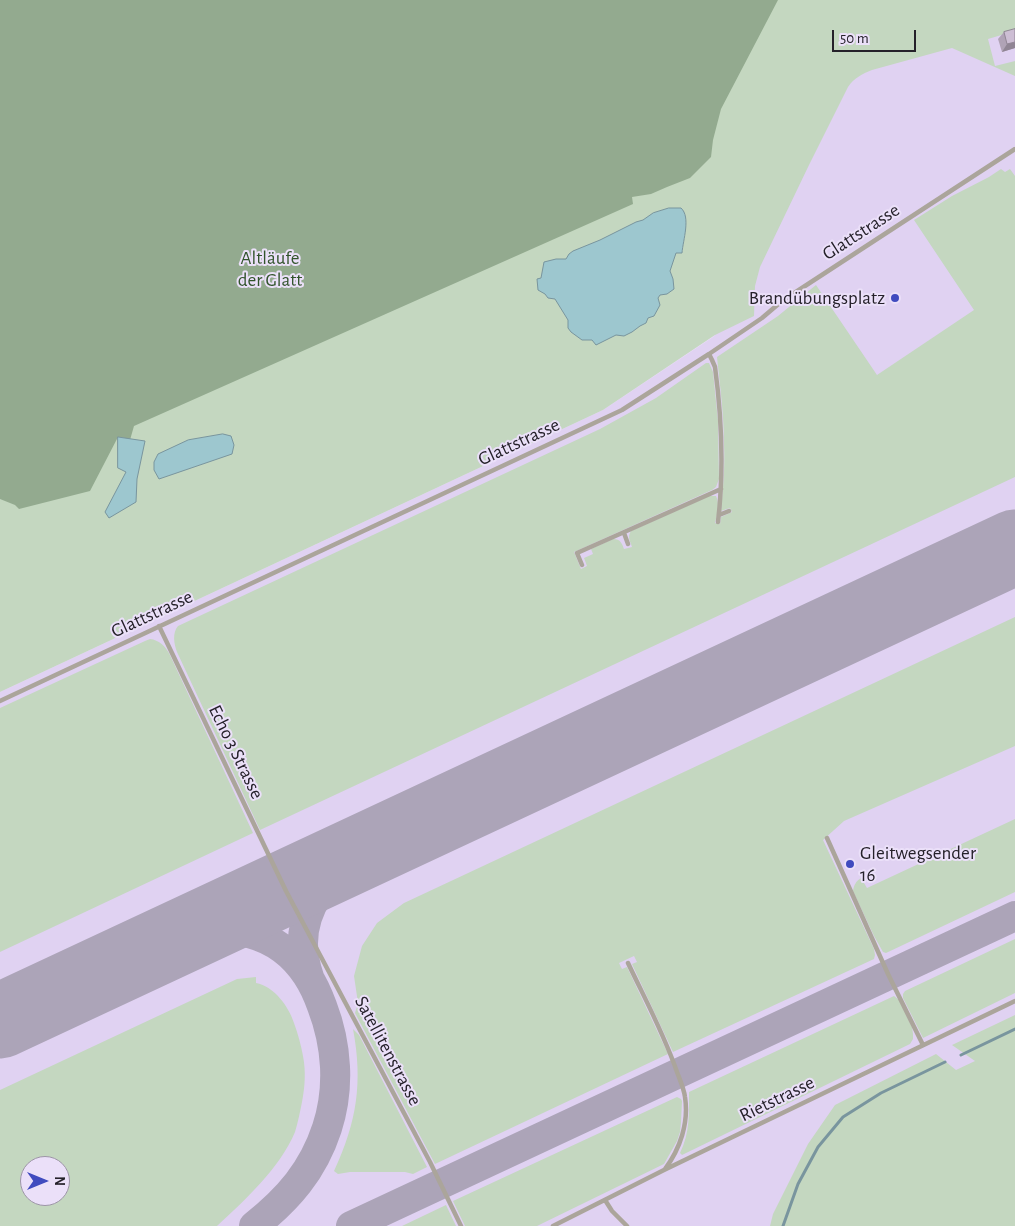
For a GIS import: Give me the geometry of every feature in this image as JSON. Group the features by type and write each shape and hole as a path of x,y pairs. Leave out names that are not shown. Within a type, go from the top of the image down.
{"lane":[{"name":"Glattstrasse","path":"0,701 622,410 762,318 782,301 1015,149"},
{"path":"709,354 715,367 722,445 718,522"},
{"path":"582,565 578,553 721,489"},
{"path":"719,515 729,511"},
{"path":"624,532 628,544"},
{"name":"Echo 3 Strasse","path":"160,626 286,892"},
{"path":"827,838 884,965 923,1045"},
{"name":"Satellitenstrasse","path":"286,892 430,1162 461,1226"},
{"path":"628,963 670,1051 686,1099 682,1136 675,1154 664,1170"},
{"name":"Rietstrasse","path":"553,1226 664,1170 1015,1001"},
{"path":"605,1200 612,1211 627,1226"}],"shaded area":[{"path":"1015,4 1015,1226 0,1226 0,692 603,410 715,335 726,126"},
{"path":"669,208 681,208 686,217 682,253 676,253 670,271 674,289 667,294 660,295 658,298 660,305 654,316 648,318 646,323 632,332 624,336 616,335 596,345 592,340 582,340 568,328 568,320 555,299 548,298 538,290 537,279 541,278 544,262 566,259 573,251 643,220 653,213"},
{"path":"223,434 231,436 234,445 232,454 159,479 154,470 154,462 158,454 188,440"},
{"path":"118,437 145,441 137,479 136,502 109,518 105,512 126,472 118,468"}],"green space":[{"name":"Altläufe der Glatt","path":"0,0 1015,0 1015,31 988,39 995,66 1015,61 1015,76 952,48 872,70 858,77 848,87 760,267 755,286 754,316 715,335 603,410 0,692"},
{"name":"Altläufe der Glatt","path":"0,0 778,0 721,109 713,140 711,157 690,178 651,194 632,197 633,204 134,426 130,440 118,437 90,491 19,509 15,505 0,499"},
{"path":"1001,169 1005,172 1010,169 1015,176 1015,477 260,830 177,652 174,635 178,626 600,429 656,398 706,363 709,363 713,372 718,421 719,479 716,487 574,552 581,569 587,566 584,558 593,554 591,549 613,539 619,541 624,549 632,547 629,537 631,531 709,496 716,496 718,506 715,523 720,524 721,517 732,512 730,508 721,511 724,434 717,357 778,316 816,285 877,375 974,310 914,220"},
{"path":"1015,617 1015,746 844,821 823,840 874,949 874,959 673,1052 632,964 637,962 634,956 619,963 622,969 627,967 668,1054 435,1164 355,1013 358,1003 354,976 362,946 377,923 404,903"},
{"path":"150,639 161,644 169,653 253,833 0,952 0,708"},
{"path":"1015,819 1015,892 886,953 883,952 853,891 858,880 861,878 867,888"},
{"path":"1015,939 1015,993 923,1038 903,998 905,991"},
{"path":"256,977 256,983 269,988 285,1004 297,1031 305,1067 299,1117 295,1132 288,1145 261,1183 217,1226 0,1226 0,1090 237,979"},
{"path":"894,996 899,1000 912,1027 913,1039 910,1044 682,1155 680,1153 687,1130 689,1092"},
{"path":"1015,1015 1015,1226 770,1226 773,1214 808,1144 835,1105 936,1054 956,1070 975,1061 952,1045"},
{"path":"353,1029 359,1035 427,1167 413,1174 405,1172 350,1172 338,1174 334,1171 348,1136 356,1102 357,1067"},
{"path":"677,1097 682,1101 680,1132 664,1164 537,1226 465,1226 453,1201"},
{"path":"446,1205 456,1226 402,1226"}],"building":[{"path":"1015,29 1015,42 1007,44 1004,32"}],"waterway":[{"path":"961,1055 1015,1029"},
{"path":"783,1226 798,1184 818,1147 843,1117 881,1093 945,1062"}],"taxiway":[{"path":"309,977 304,957 303,939 306,922 312,906 332,877 361,853"},
{"path":"351,1226 1015,916"},
{"path":"180,937 198,932 234,930 267,939 282,948 295,960 311,982 322,1006 331,1036 335,1067 334,1098 327,1128 321,1143 307,1171 298,1183 278,1205 254,1226"}],"runway":[{"path":"0,1021 1015,547"}],"place":[{"name":"Brandübungsplatz","path":"895,298"},
{"name":"Gleitwegsender 16","path":"850,864"}]}
